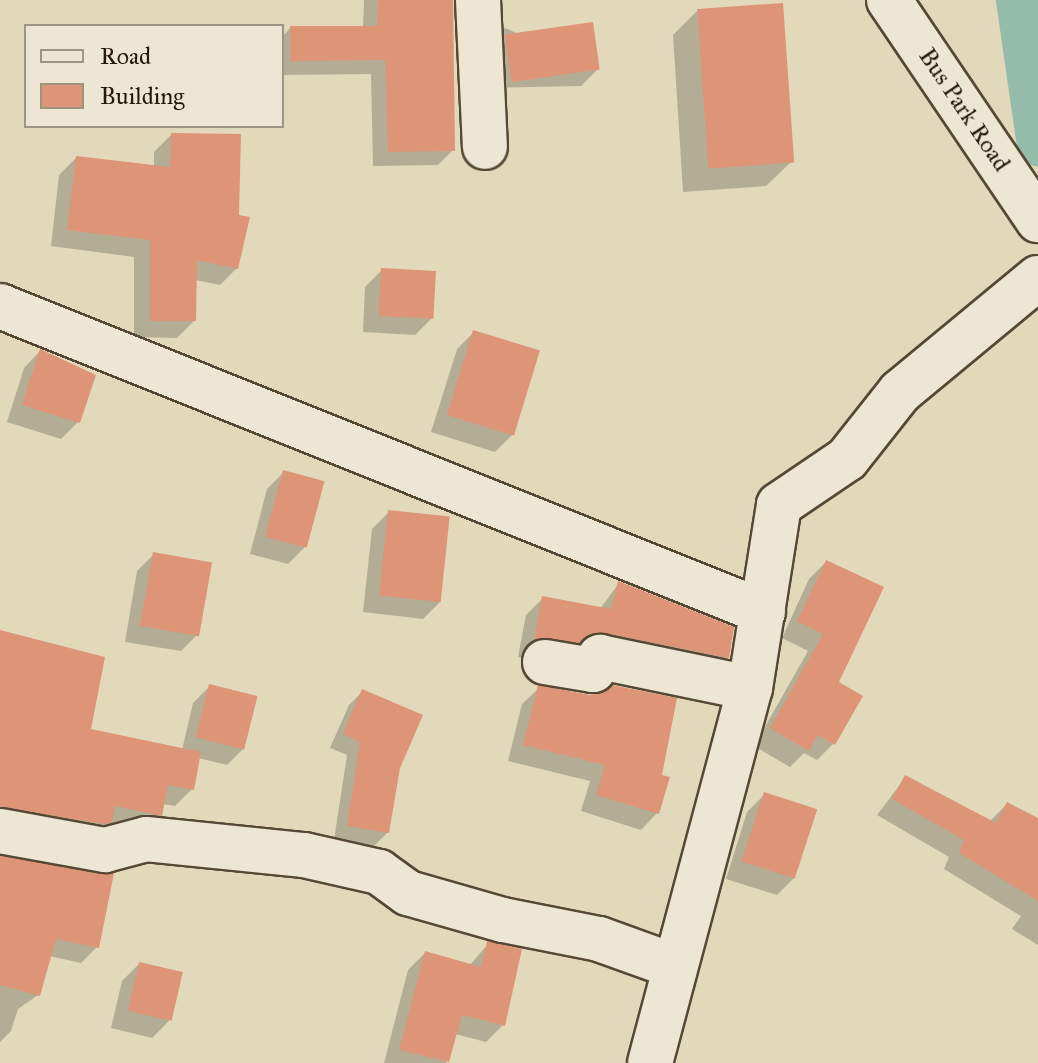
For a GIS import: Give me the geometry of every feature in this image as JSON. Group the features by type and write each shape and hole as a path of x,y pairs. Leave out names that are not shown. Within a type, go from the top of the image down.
{"street":[{"path":"478,0 485,147"},
{"name":"Bus Park Road","path":"889,0 1038,220"},
{"path":"650,1063 750,688 779,505 847,459 900,392 1038,278"},
{"path":"0,306 763,612"},
{"path":"545,662 593,670 600,657 750,688"},
{"path":"0,831 105,850 146,839 304,855 379,872 408,893 503,920 599,939 674,966"}],"building":[{"path":"378,0 453,0 455,151 388,152 385,60 290,61 290,26 377,26"},
{"path":"783,3 794,163 708,169 697,9"},
{"path":"593,22 600,70 512,82 505,34"},
{"path":"171,133 241,134 239,215 250,217 238,269 197,260 196,321 150,321 150,240 67,230 76,156 170,167"},
{"path":"381,268 436,271 433,319 378,316"},
{"path":"473,330 540,350 514,436 447,415"},
{"path":"40,349 96,375 80,423 22,405"},
{"path":"283,470 325,481 307,548 265,537"},
{"path":"388,510 450,516 441,602 379,596"},
{"path":"153,552 212,562 199,636 140,626"},
{"path":"826,560 884,587 839,682 863,696 835,745 818,735 809,751 770,728 823,634 797,621"},
{"path":"618,581 734,627 729,658 605,633 590,634 580,643 534,640 542,596 611,609"},
{"path":"0,630 105,657 91,729 201,752 194,790 168,785 162,816 115,806 112,822 104,824 0,807"},
{"path":"209,684 258,696 244,749 196,737"},
{"path":"538,685 590,695 612,685 677,698 662,775 670,777 659,814 596,795 605,765 523,745"},
{"path":"362,689 423,715 400,768 389,833 347,826 360,742 343,734"},
{"path":"905,775 996,823 1007,802 1038,818 1038,901 959,853 964,840 892,799"},
{"path":"764,792 817,809 795,879 741,861"},
{"path":"0,856 114,873 99,948 56,939 40,996 0,985"},
{"path":"487,941 522,949 505,1026 462,1015 449,1062 399,1050 425,951 481,967"},
{"path":"139,962 183,972 172,1021 128,1011"}],"waterway":[{"path":"1017,0 1038,145"}]}
